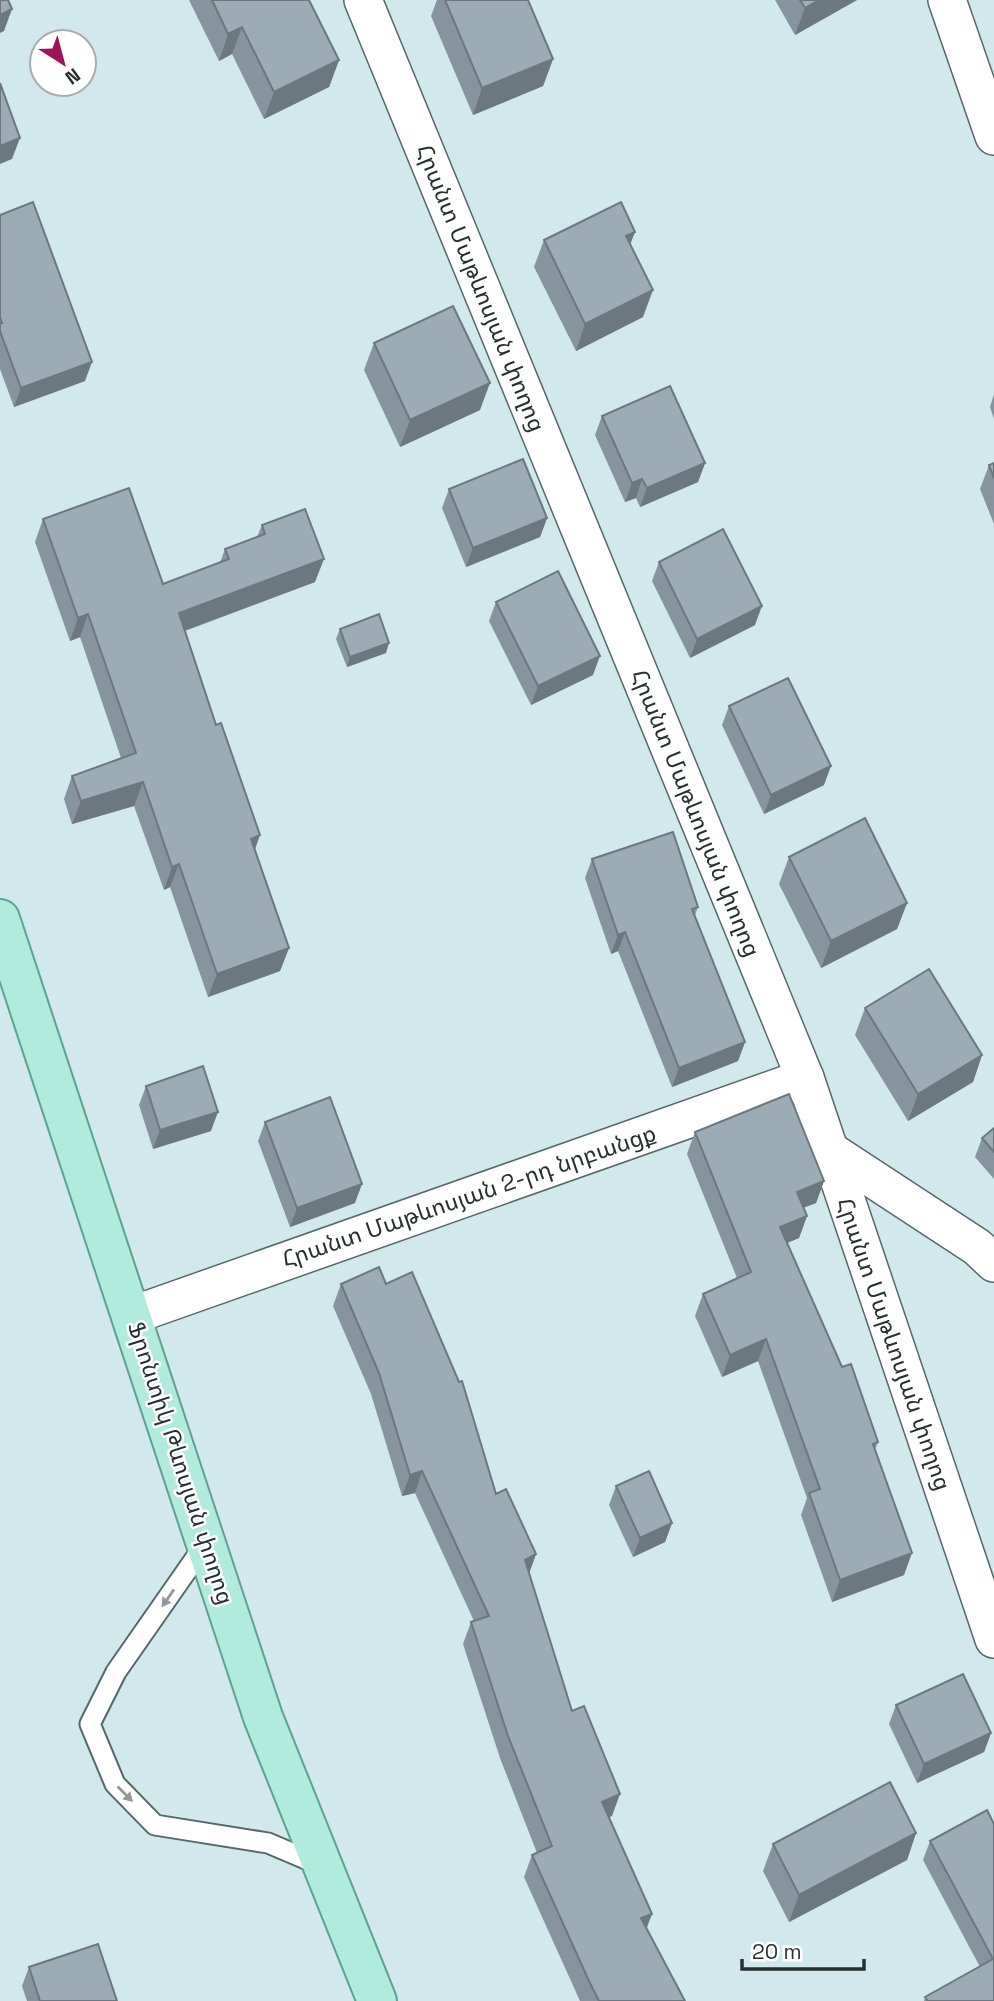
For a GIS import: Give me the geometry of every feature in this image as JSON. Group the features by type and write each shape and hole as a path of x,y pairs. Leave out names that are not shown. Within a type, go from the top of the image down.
{"main road":[{"name":"Ֆրոնտիկ Թևոսյան փողոց","path":"0,919 133,1315 263,1717 377,2001"}],"street":[{"name":"Հրանտ Մաթևոսյան փողոց","path":"363,0 804,1078 994,1639"},
{"path":"947,0 994,136"},
{"name":"Հրանտ Մաթևոսյան 2-րդ նրբանցք","path":"133,1315 804,1078"},
{"path":"829,1150 977,1248 994,1263"}],"lane":[{"path":"207,1542 117,1672 90,1724 115,1784 155,1825 268,1843 323,1866"}],"building":[{"path":"0,0 8,0 12,9 0,15"},
{"path":"212,0 309,0 339,60 274,92 242,27 228,34"},
{"path":"445,0 528,0 553,59 482,88"},
{"path":"800,0 819,0 805,8"},
{"path":"0,83 20,138 0,146"},
{"path":"33,202 92,362 21,388 0,331 0,215"},
{"path":"621,202 635,232 626,236 653,290 585,324 544,240"},
{"path":"453,306 490,383 410,420 374,343"},
{"path":"670,386 705,463 647,488 642,479 632,483 602,416"},
{"path":"523,459 547,518 473,548 449,489"},
{"path":"994,463 994,478 989,465"},
{"path":"129,488 163,584 229,559 225,549 265,534 262,525 305,509 324,559 179,613 216,725 221,723 260,835 251,839 289,948 217,974 179,864 172,867 143,782 81,801 72,776 136,753 88,614 78,618 43,519"},
{"path":"723,529 762,606 697,639 659,562"},
{"path":"558,571 600,656 538,686 496,602"},
{"path":"379,614 389,643 350,657 340,629"},
{"path":"788,678 831,766 771,795 729,706"},
{"path":"865,818 907,903 831,941 789,857"},
{"path":"673,832 698,907 692,909 745,1042 679,1068 625,932 618,935 592,859"},
{"path":"929,969 982,1055 918,1094 865,1008"},
{"path":"203,1066 218,1112 160,1130 146,1086"},
{"path":"789,1094 824,1181 797,1192 807,1216 780,1227 842,1367 851,1364 878,1442 873,1444 912,1553 840,1580 809,1493 820,1489 766,1339 730,1355 703,1294 751,1272 695,1132"},
{"path":"330,1097 362,1184 297,1208 265,1122"},
{"path":"994,1128 994,1152 982,1138"},
{"path":"379,1267 386,1284 412,1272 459,1382 462,1381 496,1494 506,1489 536,1554 525,1560 572,1711 584,1706 620,1794 602,1802 652,1914 641,1918 685,2001 599,2001 532,1855 552,1846 508,1736 471,1622 489,1616 422,1471 410,1475 379,1373 341,1284"},
{"path":"649,1471 672,1523 640,1538 616,1486"},
{"path":"963,1674 991,1733 924,1764 896,1705"},
{"path":"890,1782 916,1833 799,1895 773,1844"},
{"path":"987,1810 994,1824 994,2001 928,2001 925,1997 993,1959 930,1841"},
{"path":"98,1944 117,2001 40,2001 29,1967"}]}
